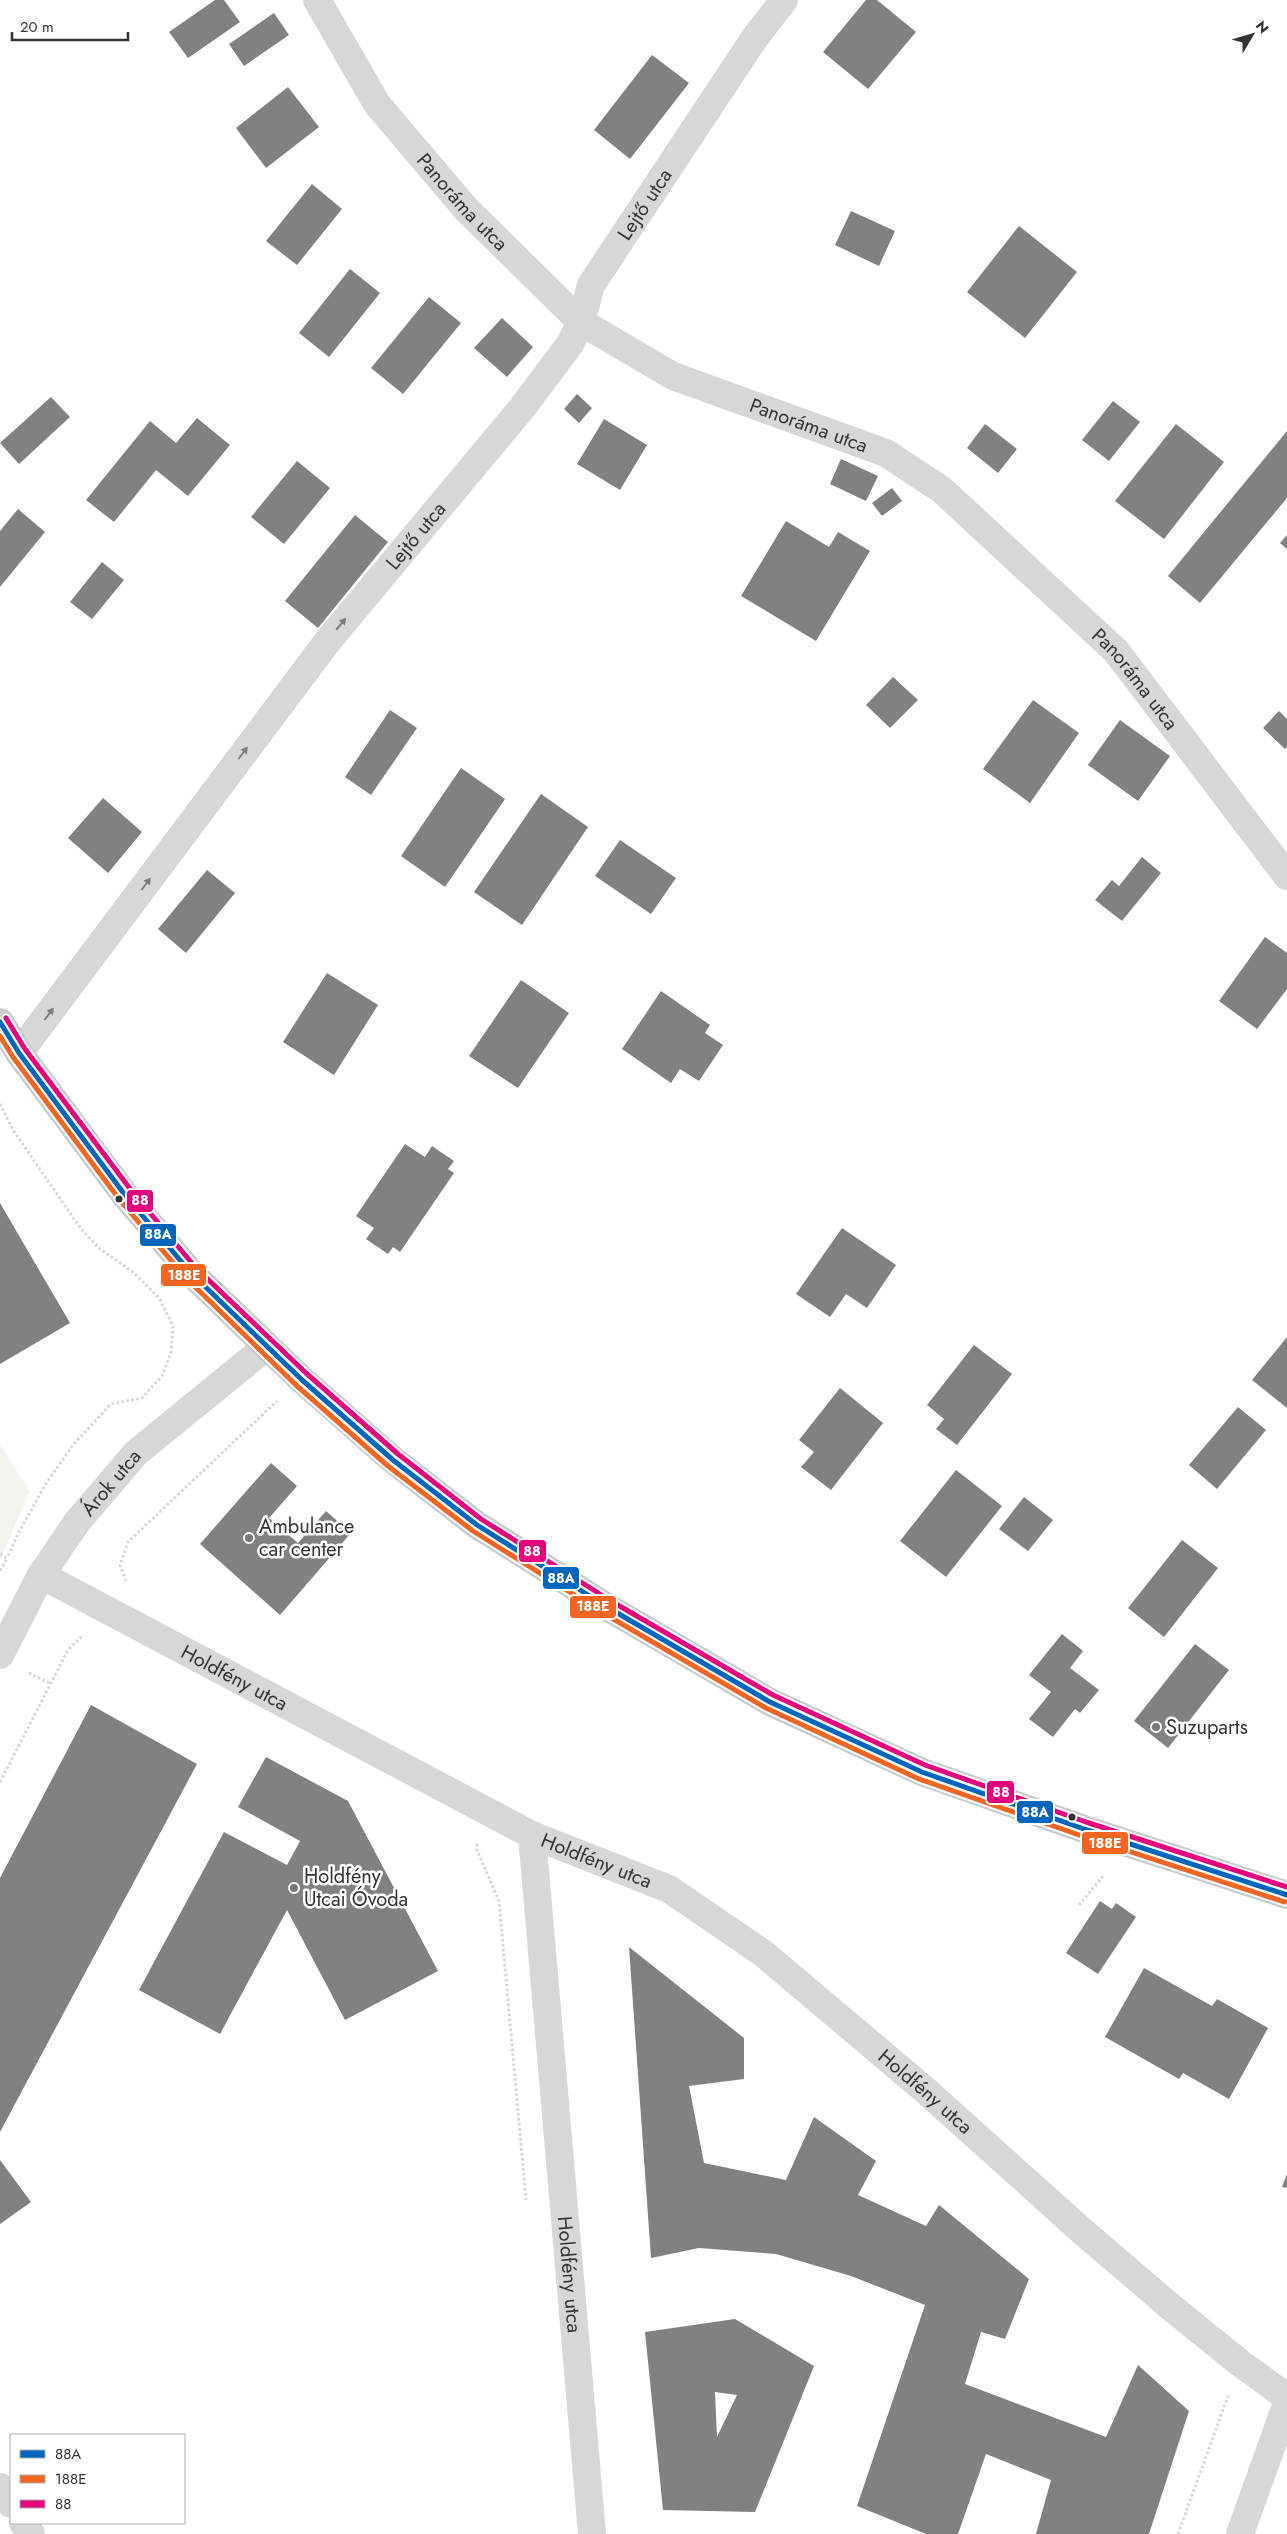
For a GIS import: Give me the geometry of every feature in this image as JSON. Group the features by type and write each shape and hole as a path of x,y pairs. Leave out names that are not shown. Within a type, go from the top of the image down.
{"main road":[{"path":"0,1022 19,1053 125,1195 191,1273 300,1379 393,1460 477,1525 606,1607 770,1702 930,1776 1287,1895"}],"street":[{"name":"Panoráma utca","path":"317,0 377,104 466,209 582,322 673,376 886,453 942,490 1116,651 1287,876"},
{"name":"Lejtő utca","path":"19,1053 327,642 522,408 570,344 582,322 591,285 754,39 784,0"},
{"name":"Árok utca","path":"0,1655 42,1575 76,1522 136,1453 266,1347"},
{"name":"Holdfény utca","path":"42,1575 532,1835 669,1889 764,1954 925,2090 1082,2231 1240,2363 1287,2397"},
{"name":"Holdfény utca","path":"532,1835 592,2534"},
{"path":"1240,2534 1287,2403"},
{"path":"0,2487 10,2502"}],"path":[{"path":"0,1104 13,1130 80,1228 100,1249 134,1272 159,1298 173,1326 171,1353 162,1376 142,1398 111,1404 73,1445 45,1485 0,1571"},
{"path":"0,1782 68,1650 128,1587 120,1565 128,1542 300,1379"},
{"path":"0,1554 7,1558"},
{"path":"483,1809 476,1848 499,1901 511,2034"},
{"path":"1079,1905 1104,1875"},
{"path":"1178,2534 1240,2363"}],"shaded area":[{"path":"0,1445 30,1491 0,1560"}],"building":[{"path":"215,0 224,0 240,22 188,58 169,32"},
{"path":"866,0 877,0 916,32 868,89 823,52"},
{"path":"274,13 289,35 244,66 229,44"},
{"path":"652,55 689,83 630,159 594,130"},
{"path":"288,87 319,127 266,168 236,128"},
{"path":"312,184 342,209 297,265 266,241"},
{"path":"851,211 895,231 879,266 835,245"},
{"path":"1019,226 1077,272 1025,338 967,292"},
{"path":"350,269 380,293 329,357 299,333"},
{"path":"429,297 461,323 403,394 371,368"},
{"path":"502,318 533,347 507,377 474,348"},
{"path":"577,394 592,408 579,423 564,409"},
{"path":"51,397 70,417 19,464 0,443"},
{"path":"1113,401 1140,422 1109,461 1082,440"},
{"path":"197,418 230,445 188,496 156,470 114,522 86,500 150,421 176,443"},
{"path":"604,419 647,445 620,490 577,464"},
{"path":"985,424 1017,449 998,473 967,448"},
{"path":"1176,424 1224,462 1164,539 1115,501"},
{"path":"1287,431 1287,498 1200,603 1168,576"},
{"path":"841,459 878,476 866,501 830,484"},
{"path":"297,461 330,488 284,544 251,517"},
{"path":"892,488 902,501 882,516 872,503"},
{"path":"18,509 45,532 0,587 0,531"},
{"path":"355,515 388,542 318,628 285,601"},
{"path":"786,521 829,547 838,532 870,551 816,641 741,596"},
{"path":"1287,535 1287,549 1280,543"},
{"path":"102,562 124,580 92,619 70,602"},
{"path":"893,677 918,700 890,728 866,705"},
{"path":"1033,700 1079,733 1030,803 983,769"},
{"path":"390,710 417,728 371,795 345,777"},
{"path":"1279,711 1287,719 1287,747 1285,749 1263,728"},
{"path":"1120,720 1170,756 1138,801 1088,765"},
{"path":"461,768 505,799 445,887 401,856"},
{"path":"541,794 588,827 522,925 474,892"},
{"path":"103,798 142,832 108,873 68,838"},
{"path":"620,840 676,878 651,914 595,876"},
{"path":"1142,857 1161,873 1122,921 1095,900 1112,880 1119,886"},
{"path":"207,870 235,893 186,953 158,929"},
{"path":"1265,937 1287,953 1287,989 1257,1029 1219,1001"},
{"path":"327,973 378,1005 334,1075 283,1042"},
{"path":"521,980 569,1013 518,1088 469,1056"},
{"path":"661,991 710,1025 705,1033 723,1045 699,1081 680,1069 671,1083 622,1049"},
{"path":"405,1144 425,1157 432,1146 454,1161 448,1169 454,1173 400,1252 393,1247 388,1254 366,1239 374,1228 356,1216"},
{"path":"0,1203 70,1323 0,1364"},
{"path":"842,1228 896,1265 867,1308 846,1294 830,1317 796,1294"},
{"path":"1287,1337 1287,1408 1252,1380"},
{"path":"974,1345 1012,1374 957,1445 936,1429 944,1419 927,1405"},
{"path":"840,1388 883,1423 831,1490 801,1467 814,1452 799,1440"},
{"path":"1238,1407 1266,1430 1217,1489 1189,1465"},
{"name":"Ambulance car center","path":"271,1463 297,1486 269,1518 298,1543 326,1511 351,1533 280,1615 200,1544"},
{"path":"956,1470 1002,1506 946,1577 900,1541"},
{"path":"1024,1497 1053,1520 1028,1551 999,1529"},
{"path":"1182,1540 1218,1568 1164,1637 1128,1608"},
{"path":"1062,1634 1083,1651 1070,1668 1099,1690 1080,1713 1075,1709 1053,1737 1029,1719 1051,1692 1029,1675"},
{"path":"1195,1644 1229,1670 1168,1748 1134,1721"},
{"path":"91,1705 197,1764 0,2132 0,1878"},
{"name":"Holdfény Utcai Óvoda","path":"266,1757 348,1801 438,1971 345,2020 287,1910 220,2034 139,1990 224,1832 287,1865 300,1841 238,1807"},
{"path":"1100,1901 1112,1909 1116,1903 1136,1917 1098,1974 1066,1953"},
{"path":"629,1947 744,2038 744,2079 689,2086 704,2163 786,2180 814,2117 876,2161 858,2195 926,2226 939,2205 1029,2279 1005,2339 981,2332 965,2384 1106,2437 1138,2365 1189,2411 1149,2534 1036,2534 1051,2480 986,2454 958,2534 926,2534 857,2506 925,2305 851,2276 776,2254 699,2248 651,2258"},
{"path":"1144,1968 1212,2006 1217,1999 1268,2028 1229,2099 1183,2073 1179,2079 1105,2037"},
{"path":"0,2160 31,2202 0,2224"},
{"path":"1287,2174 1287,2188 1282,2187"},
{"path":"735,2319 814,2366 755,2512 663,2510 645,2332","holes":["715,2392 737,2395 717,2437"]}],"transit line":[{"name":"88","path":"6,1018 25,1049 131,1190 196,1268 306,1373 398,1454 481,1519 611,1601 773,1695 925,1765 1086,1822 1287,1887"},
{"name":"88A","path":"0,1022 19,1053 125,1195 191,1273 301,1379 393,1460 477,1525 607,1607 770,1702 922,1772 1084,1829 1287,1895"},
{"name":"188E","path":"0,1036 13,1057 119,1199 186,1278 296,1385 388,1466 473,1531 603,1613 766,1708 919,1779 1082,1836 1285,1902"}],"place":[{"name":"Ambulance car center","path":"249,1538"},
{"name":"Suzuparts","path":"1156,1727"},
{"name":"Holdfény Utcai Óvoda","path":"294,1888"}]}
